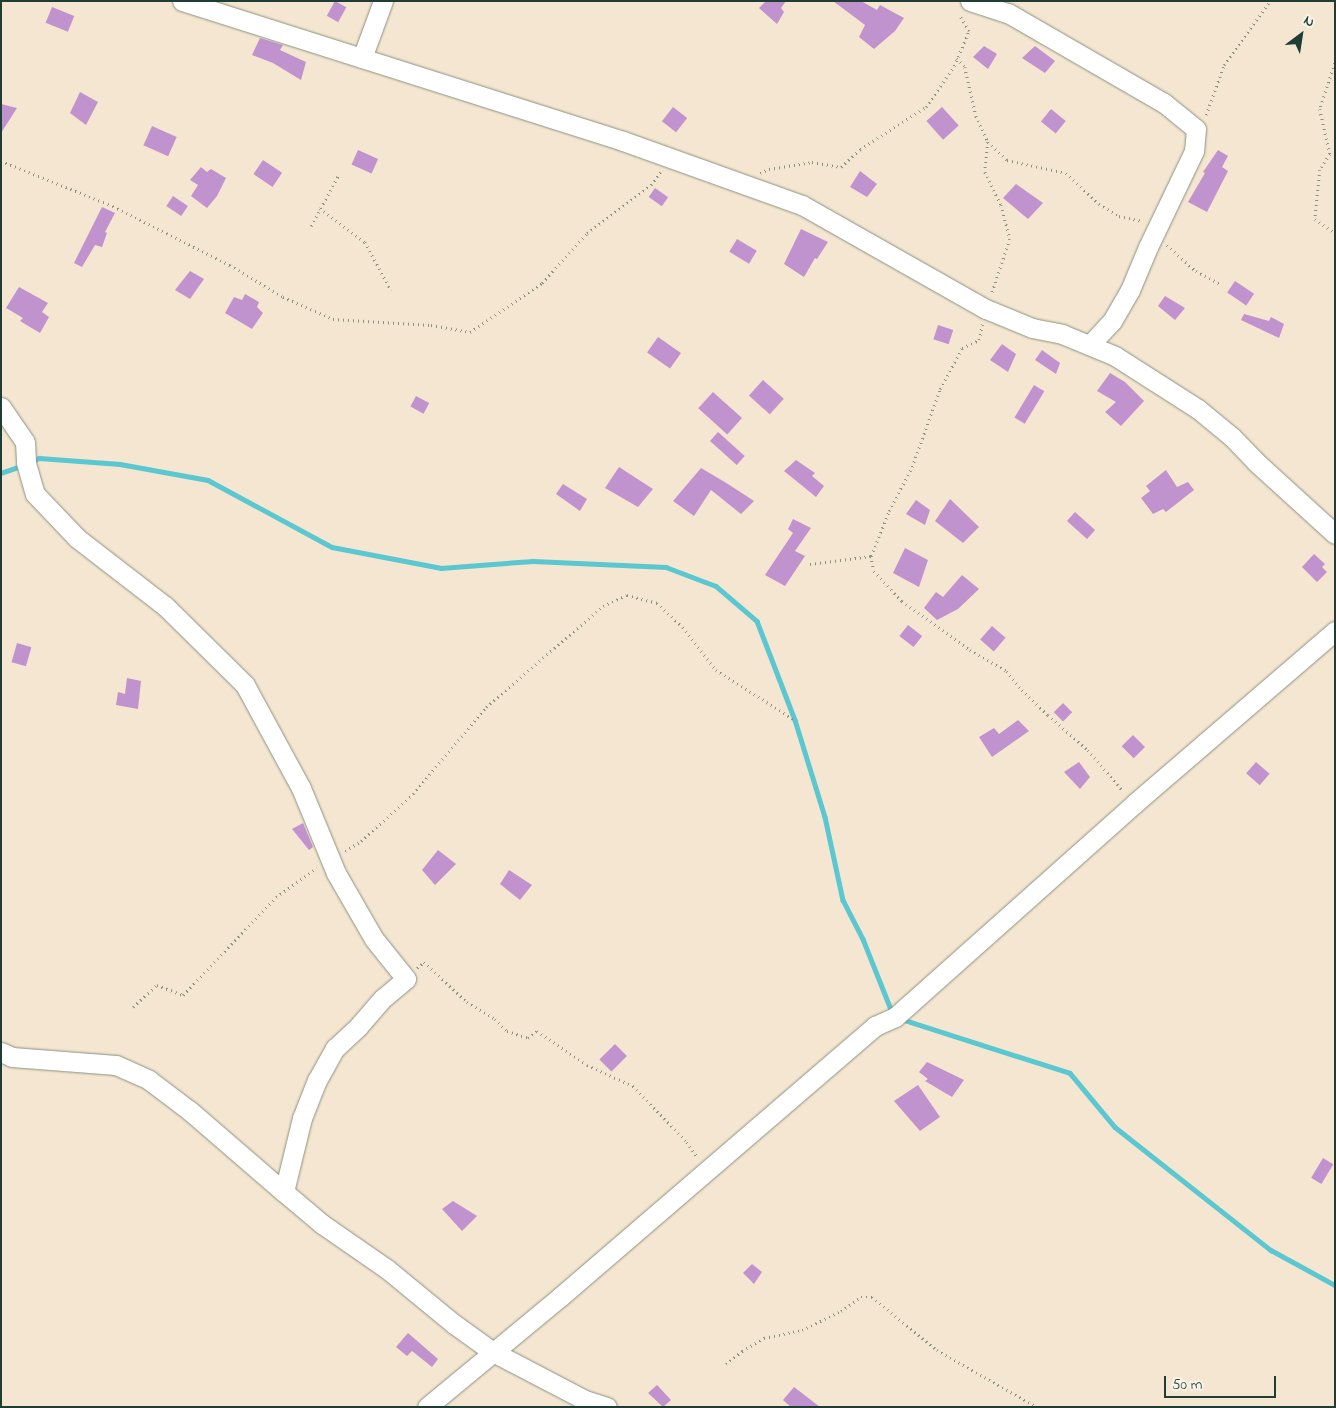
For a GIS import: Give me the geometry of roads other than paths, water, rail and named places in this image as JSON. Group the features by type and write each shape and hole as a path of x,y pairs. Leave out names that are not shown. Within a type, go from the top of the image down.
{"street":[{"path":"182,1 671,158 802,205 986,309 1032,328 1062,334 1115,356 1198,409 1232,437 1256,462 1335,534"},
{"path":"362,58 383,1"},
{"path":"963,5 1008,13 1164,103 1196,129 1194,151 1148,247 1130,290 1112,321 1090,345"},
{"path":"1,407 25,442 26,463 35,494 77,538 165,606 245,685 302,788 330,860 374,938 406,978 383,998 359,1026 336,1048 317,1080 302,1118 284,1192"},
{"path":"427,1407 875,1026 895,1018 1135,803 1335,631"},
{"path":"1,1052 12,1057 116,1065 149,1080 190,1111 322,1224 387,1270 454,1324 493,1352 585,1400 607,1407"}],"waterway":[{"path":"30,462 39,458 120,464 208,480 332,547 441,568 533,561 666,567 716,586 757,621 795,720 825,817 843,900 863,939 892,1012"},
{"path":"1,473 21,466"},
{"path":"901,1019 1070,1073 1115,1127 1271,1250 1335,1285"}]}
